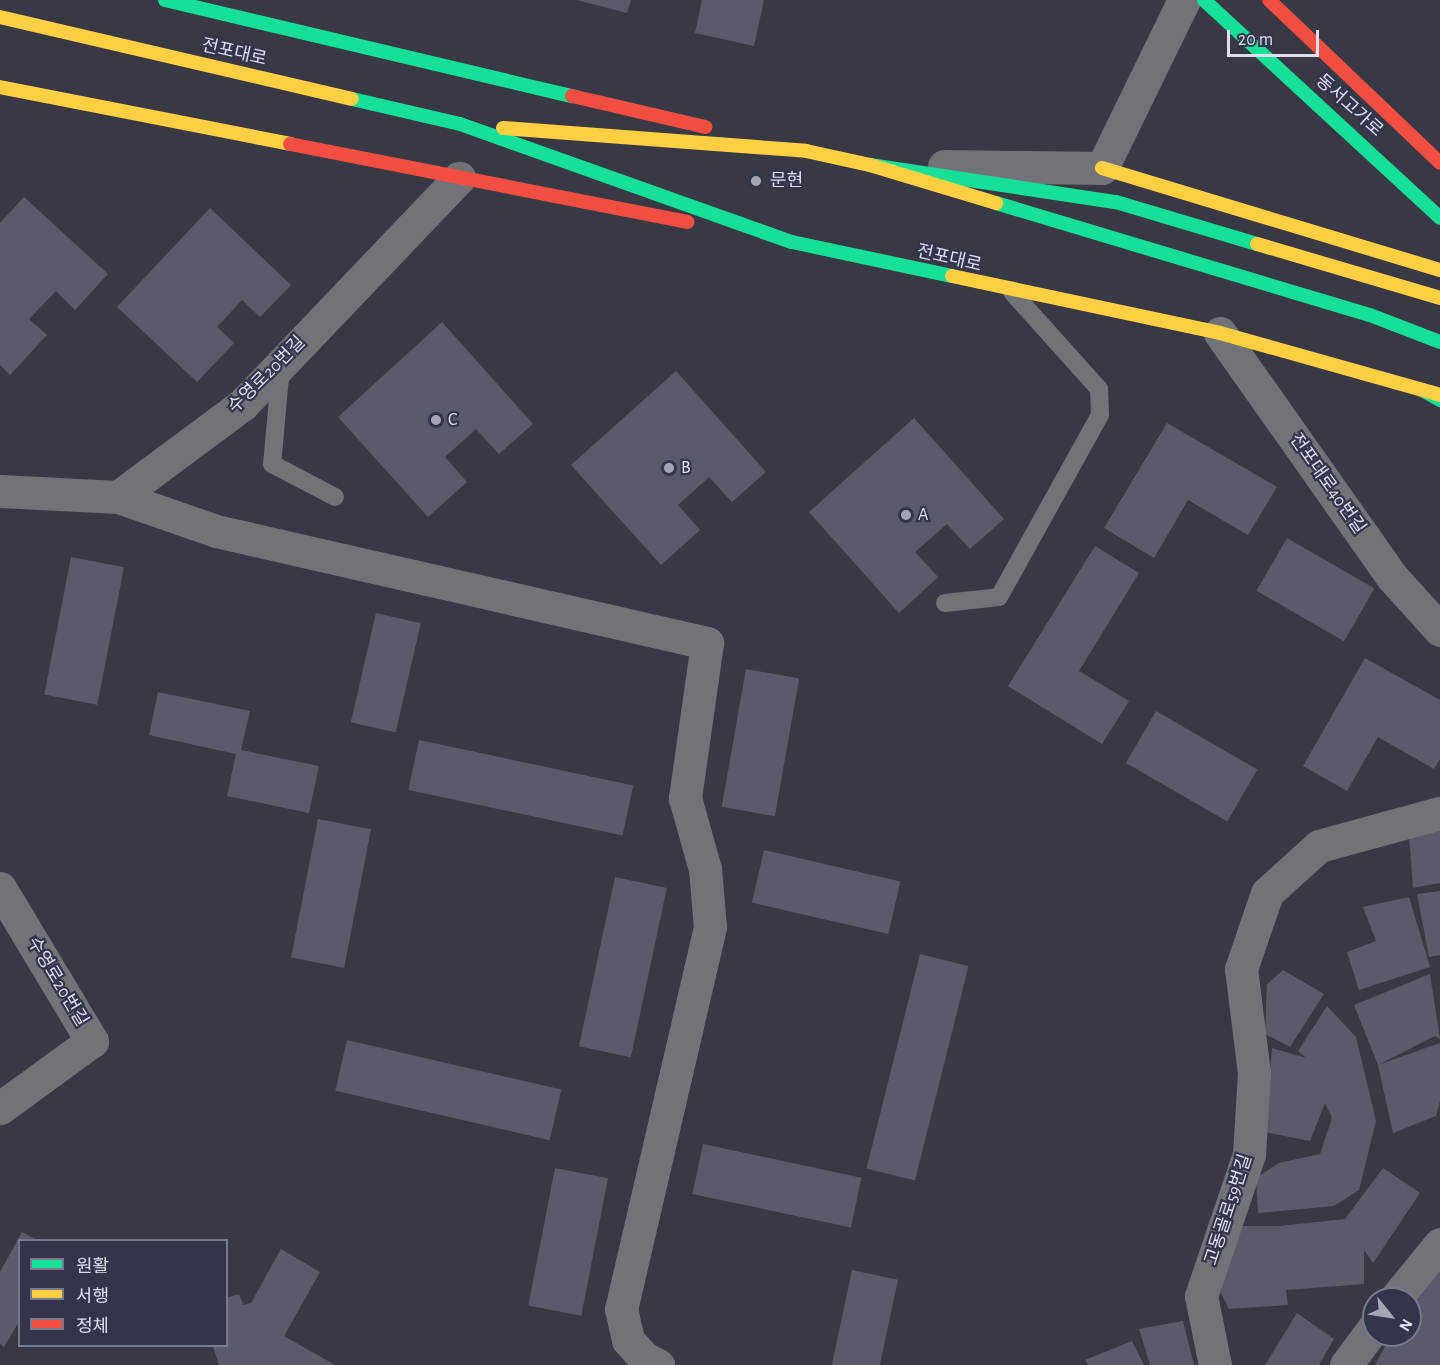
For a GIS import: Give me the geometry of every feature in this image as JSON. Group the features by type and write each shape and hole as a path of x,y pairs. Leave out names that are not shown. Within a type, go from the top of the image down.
{"main road":[{"path":"165,0 806,151"},
{"name":"동서고가로","path":"1204,0 1440,218"},
{"name":"동서고가로","path":"1269,0 1440,163"},
{"name":"전포대로","path":"0,16 460,124 792,242 1012,292 1220,333 1440,395"},
{"path":"2,88 792,242"},
{"name":"전포대로","path":"460,124 806,151 870,165 1370,315 1440,342"},
{"path":"870,165 1116,202 1440,298"},
{"path":"1102,168 1440,270"},
{"path":"1422,390 1440,401"}],"street":[{"path":"870,165 1102,168 1184,0"},
{"name":"수영로20번길","path":"118,497 243,404 459,178"},
{"name":"전포대로40번길","path":"1220,333 1393,578 1440,630"},
{"path":"0,491 118,497 216,531 707,643 685,798 705,869 710,927 621,1309 628,1340 644,1358 658,1365"},
{"name":"고동골로59번길","path":"1215,1365 1201,1296 1249,1154 1254,1072 1241,969 1267,893 1319,846 1440,813"},
{"name":"수영로20번길","path":"0,888 92,1041 0,1108"},
{"path":"1405,1287 1440,1244"},
{"path":"1346,1365 1362,1344"}],"lane":[{"path":"945,603 999,597 1100,415 1099,388 1012,292"},
{"path":"282,362 272,464 335,497"}],"building":[{"path":"577,0 631,0 627,13"},
{"path":"702,0 764,0 754,46 695,33"},
{"path":"24,197 108,274 75,310 56,291 29,319 47,335 10,375 0,365 0,223"},
{"path":"210,208 291,285 260,317 242,300 217,327 234,343 197,382 117,307"},
{"name":"C","path":"442,322 533,424 499,454 476,429 445,457 467,482 428,517 338,417"},
{"name":"B","path":"676,371 766,472 732,502 709,477 678,505 700,530 661,565 571,465"},
{"name":"A","path":"914,418 1004,519 970,549 947,524 915,552 938,577 899,613 809,512"},
{"path":"1167,423 1277,487 1248,535 1188,500 1154,558 1104,528"},
{"path":"1287,538 1374,589 1344,641 1256,591"},
{"path":"1095,546 1139,573 1079,671 1129,701 1102,744 1008,686"},
{"path":"71,557 124,567 97,705 44,694"},
{"path":"376,613 421,623 396,732 351,722"},
{"path":"1365,658 1440,700 1440,759 1434,769 1378,737 1347,791 1303,766"},
{"path":"746,669 799,678 775,816 722,807"},
{"path":"158,692 250,711 241,750 319,766 309,813 227,796 236,754 149,735"},
{"path":"1156,711 1257,770 1227,821 1126,763"},
{"path":"419,740 633,786 623,835 408,790"},
{"path":"318,819 371,829 344,968 291,957"},
{"path":"1440,827 1440,883 1413,888 1409,834"},
{"path":"764,850 900,881 888,934 752,903"},
{"path":"615,877 667,888 631,1057 579,1046"},
{"path":"1440,891 1440,955 1429,957 1417,894"},
{"path":"1409,897 1430,967 1359,990 1347,952 1376,941 1363,907"},
{"path":"920,954 969,966 915,1181 867,1168"},
{"path":"1283,970 1324,994 1290,1047 1265,1034 1267,984"},
{"path":"1430,974 1440,1039 1435,1036 1378,1065 1354,1005"},
{"path":"1327,1006 1356,1037 1376,1121 1359,1190 1334,1206 1258,1213 1256,1178 1279,1163 1320,1154 1332,1118 1325,1103 1310,1141 1265,1132 1272,1048 1306,1058 1298,1051"},
{"path":"347,1040 561,1089 550,1140 335,1091"},
{"path":"1440,1043 1440,1101 1436,1116 1393,1133 1378,1065"},
{"path":"703,1144 861,1178 851,1228 692,1194"},
{"path":"555,1168 608,1178 581,1316 528,1305"},
{"path":"1383,1168 1420,1193 1373,1263 1364,1250 1364,1284 1286,1290 1288,1305 1229,1309 1219,1289 1241,1226 1280,1226 1345,1219"},
{"path":"22,1232 35,1239 18,1239"},
{"path":"18,1239 18,1323 4,1347 0,1344 0,1272"},
{"path":"281,1249 320,1272 284,1336 335,1365 219,1365 213,1347 228,1347 228,1297 239,1294 243,1305 251,1303"},
{"path":"1440,1263 1440,1365 1375,1365 1385,1347 1422,1347 1422,1287"},
{"path":"852,1270 898,1280 880,1365 832,1365"},
{"path":"1297,1313 1334,1339 1319,1365 1265,1365"},
{"path":"1183,1321 1194,1365 1150,1365 1139,1329"},
{"path":"1132,1341 1144,1365 1088,1365 1085,1360"}],"traffic: fast":[{"path":"165,0 572,96"},
{"path":"1204,0 1440,218"},
{"path":"352,99 460,124"},
{"path":"460,124 792,242 952,276"},
{"path":"870,165 1116,202 1257,244"},
{"path":"996,203 1370,315 1440,342"},
{"path":"1422,390 1440,400"}],"traffic: slow":[{"path":"0,17 352,99"},
{"path":"0,87 290,144"},
{"path":"503,128 806,151 870,165 996,203"},
{"path":"1102,168 1440,270"},
{"path":"1257,244 1440,298"},
{"path":"952,276 1220,333 1440,395"}],"traffic: jam":[{"path":"1269,0 1440,163"},
{"path":"572,96 705,127"},
{"path":"290,144 687,222"}],"place":[{"name":"문현","path":"756,181"},
{"name":"C","path":"436,420"},
{"name":"B","path":"669,468"},
{"name":"A","path":"906,515"}]}
